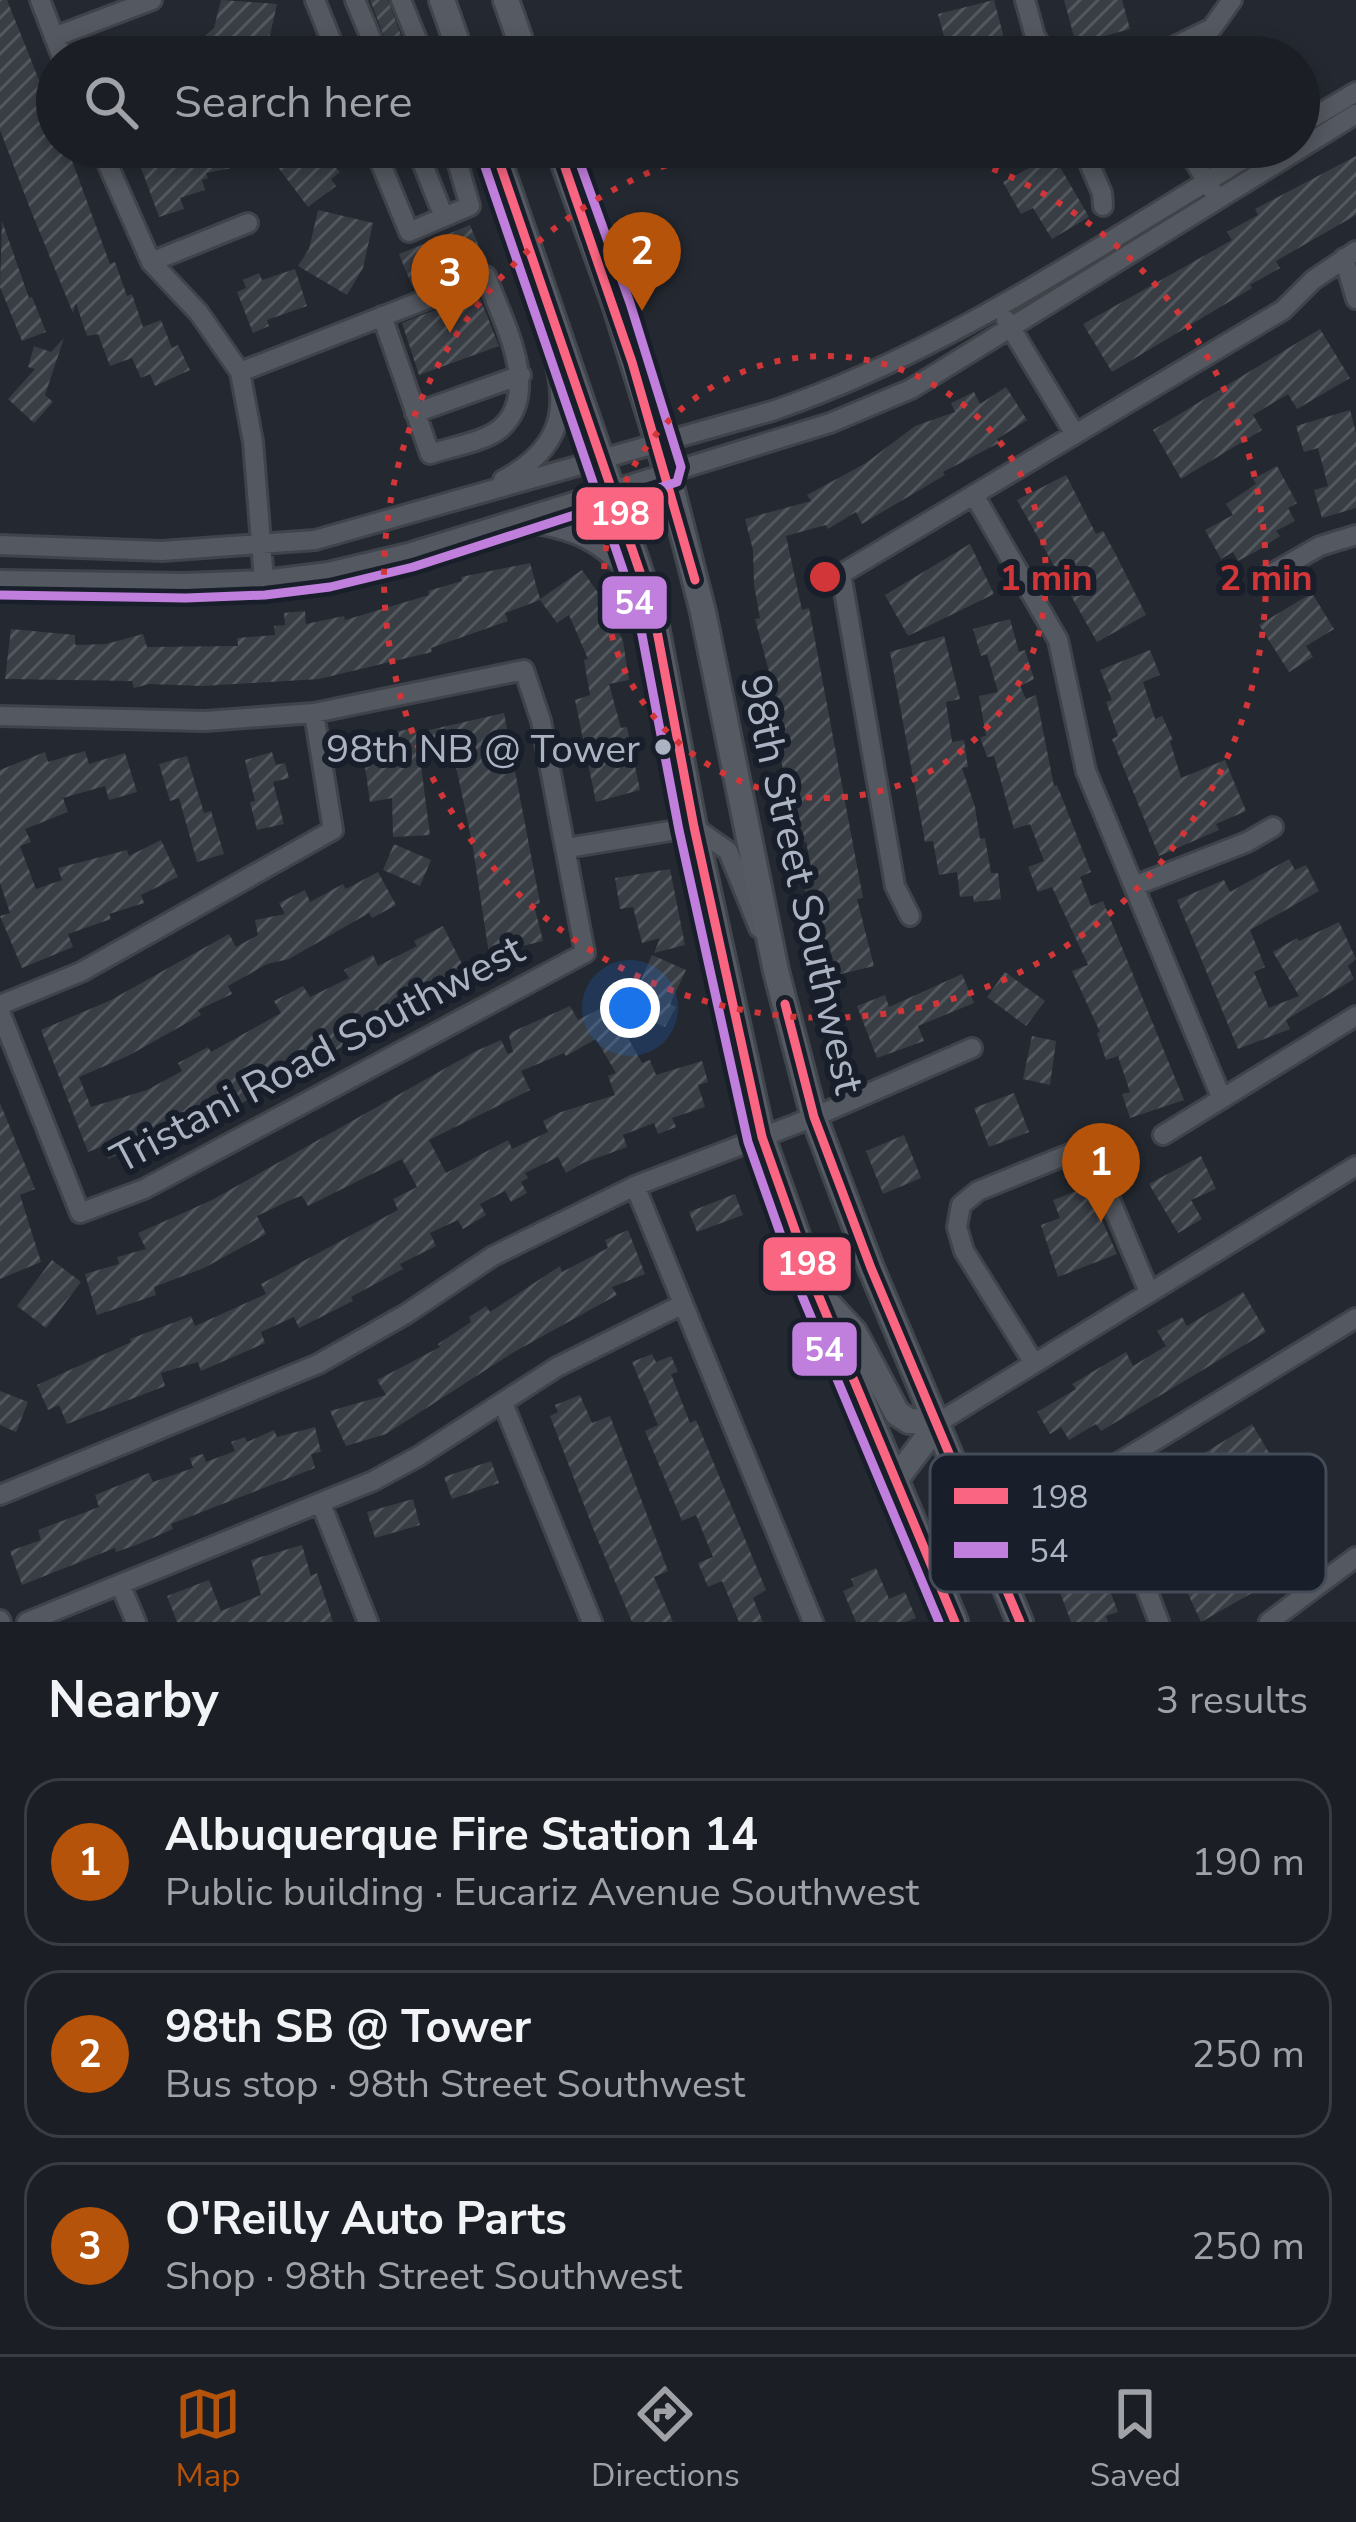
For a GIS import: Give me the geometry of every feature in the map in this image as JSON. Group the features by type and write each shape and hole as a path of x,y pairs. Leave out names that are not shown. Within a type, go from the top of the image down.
{"main road":[{"path":"442,0 455,36"},
{"path":"506,0 519,36"},
{"name":"98th Street Southwest","path":"501,168 647,591 762,1137 817,1292 930,1561"},
{"name":"98th Street Southwest","path":"566,168 667,471 703,612 776,971 814,1117 871,1268 952,1454"},
{"path":"817,1292 854,1332 897,1413 910,1421 939,1421"},
{"path":"896,1479 939,1421"},
{"name":"98th Street Southwest","path":"943,1592 955,1622"},
{"name":"98th Street Southwest","path":"1008,1592 1020,1622"}],"street":[{"path":"40,0 54,36"},
{"path":"57,36 152,0"},
{"path":"314,0 329,36"},
{"path":"356,0 371,36"},
{"path":"401,0 416,36"},
{"path":"1025,0 1035,36"},
{"path":"1196,36 1212,28 1232,0"},
{"path":"1320,113 1356,92"},
{"path":"1320,136 1356,114"},
{"path":"109,168 151,262 199,313 240,372 253,442 264,580"},
{"path":"383,168 409,232 470,206 459,168"},
{"path":"424,168 444,217"},
{"path":"1091,168 1103,206"},
{"path":"1198,168 1218,199"},
{"path":"0,545 162,551 315,540 658,444 845,386 998,307 1229,168"},
{"path":"0,580 264,580 328,572 408,553 874,408 1012,329 1268,168"},
{"path":"461,501 518,472 544,452 558,414 557,367 513,239 508,188"},
{"path":"151,262 248,223"},
{"path":"910,916 895,886 841,574 1282,310 1313,280 1350,255 1356,299"},
{"path":"240,372 382,316 486,276 521,375 514,410 499,430 430,454 382,316"},
{"path":"998,307 1075,434"},
{"path":"416,412 521,375"},
{"path":"974,496 1058,640 1080,752 1222,1099"},
{"path":"510,520 559,526 590,538 647,591"},
{"path":"1259,581 1320,546 1356,536"},
{"path":"0,716 206,721 314,713 524,670 542,721 567,848 694,826 728,850 776,971"},
{"path":"0,1008 81,972 333,830 314,713"},
{"path":"1134,886 1247,842 1273,827"},
{"name":"Tristani Road Southwest","path":"0,1008 80,1213 144,1190 585,953 567,848"},
{"path":"1163,1135 1356,1016"},
{"path":"0,1495 318,1364 406,1314 493,1256 635,1186 814,1117 972,1048"},
{"path":"1034,1364 964,1251 957,1227 961,1205 978,1191 1074,1152 1090,1152 1149,1292"},
{"path":"939,1421 1356,1166"},
{"path":"635,1186 813,1622"},
{"path":"27,1622 322,1504 419,1456 556,1366 683,1304"},
{"path":"1133,1454 1356,1318"},
{"path":"503,1403 592,1622"},
{"path":"322,1504 368,1622"},
{"path":"1326,1580 1356,1557"},
{"path":"120,1584 136,1622"},
{"path":"1148,1592 1159,1622"},
{"path":"1270,1622 1310,1592"}],"building":[{"path":"0,0 7,0 36,72 36,168 75,168 110,264 115,262 127,296 132,294 143,327 161,320 172,348 178,345 190,370 155,386 150,374 141,378 132,358 110,366 98,334 87,336 76,303 73,313 0,130"},
{"path":"221,0 277,4 270,36 205,36 214,28"},
{"path":"370,0 388,0 401,36 384,36"},
{"path":"994,0 1003,36 944,36 938,14"},
{"path":"1064,0 1122,0 1130,29 1105,36 1074,36"},
{"path":"1356,156 1356,215 1276,261 1280,268 1250,285 1252,288 1112,372 1083,324 1232,240 1227,232 1258,215 1255,209"},
{"path":"141,168 232,168 206,173 205,190 180,198 184,209 159,217"},
{"path":"279,168 336,168 340,172 331,179 336,186 308,207"},
{"path":"1029,168 1061,168 1089,217 1052,239 1033,208 1021,214 1003,182"},
{"path":"318,210 373,223 363,268 347,295 298,266 309,249"},
{"path":"2,221 46,332 22,341 0,287"},
{"path":"470,225 483,256 412,286 399,254"},
{"path":"295,269 307,306 267,320 269,326 253,333 237,292 246,288 243,280 259,273 262,280"},
{"path":"478,293 499,346 419,375 402,323"},
{"path":"1320,329 1350,378 1297,409 1288,394 1253,415 1262,430 1181,479 1153,430"},
{"path":"64,338 45,395 53,402 34,423 8,399 35,369 28,367 34,346 51,352"},
{"path":"1006,387 1027,420 997,439 999,443 862,524 856,512 828,529 826,525 786,536 802,610 809,608 863,898 857,899 874,966 837,975 828,941 821,943 803,883 814,880 806,842 797,844 791,817 788,777 779,751 784,750 766,684 772,683 755,619 760,618 745,519 811,501 807,495 866,463 915,426 955,412 951,403 974,392 980,404"},
{"path":"1350,410 1356,433 1356,508 1322,518 1314,490 1328,486 1318,448 1304,452 1296,426"},
{"path":"1277,466 1297,503 1288,508 1295,521 1276,531 1280,536 1238,561 1233,552 1221,559 1205,530 1233,515 1226,504 1256,484 1253,479"},
{"path":"1066,475 1096,534 1103,531 1146,615 1097,642 1017,500"},
{"path":"970,544 994,594 908,636 885,595"},
{"path":"530,563 540,599 582,570 606,604 623,641 629,680 609,684 621,728 627,727 640,790 596,802 575,700 590,695 584,660 588,659 569,615 557,623 540,600 505,613 508,621 431,648 432,652 319,679 134,688 132,681 5,679 11,629 75,635 75,645 106,644 143,634 147,647 238,646 237,638 275,635 274,626 285,625 284,613 305,611 306,624 344,616 345,620 429,595 428,591 462,581 461,577"},
{"path":"1312,593 1334,629 1306,646 1313,657 1289,672 1259,625"},
{"path":"1010,619 1019,652 1025,650 1034,679 1020,686 1026,699 1036,695 1054,786 1091,872 1080,877 1091,906 1103,901 1184,1100 1130,1118 1122,1094 1130,1092 1118,1056 1106,1060 1100,1032 1072,971 1088,965 1052,887 1038,892 1028,867 1044,861 1030,824 1014,829 994,756 987,757 980,737 986,736 979,696 998,692 987,654 981,656 973,629"},
{"path":"944,636 960,699 946,702 952,742 964,740 968,767 962,768 991,873 998,873 1001,899 974,902 973,896 960,897 957,872 939,875 933,841 925,842 890,652"},
{"path":"1150,650 1160,675 1143,682 1155,719 1162,716 1173,740 1181,778 1225,760 1246,811 1216,824 1219,830 1159,856 1112,739 1118,736 1106,702 1112,700 1100,670"},
{"path":"504,713 543,941 489,954 451,743 419,750 430,835 393,837 392,798 370,802 365,767 359,768 354,740 415,728 416,733"},
{"path":"85,751 89,764 125,753 137,792 109,800 105,786 63,798 68,812 25,829 31,842 20,846 36,889 62,880 58,868 127,850 129,856 161,840 178,877 141,895 144,903 68,934 73,947 22,968 0,916 10,913 0,883 0,770 45,752 48,762"},
{"path":"272,752 276,765 285,763 289,778 273,782 284,824 257,830 245,760"},
{"path":"187,756 204,813 211,811 224,854 197,862 179,798 170,801 159,764"},
{"path":"394,844 431,860 420,886 383,870"},
{"path":"1289,859 1295,870 1306,865 1319,891 1250,930 1265,967 1254,972 1269,1008 1299,996 1273,952 1339,922 1356,959 1348,966 1354,979 1286,1020 1290,1029 1238,1049 1177,900 1224,880 1230,892"},
{"path":"670,869 685,945 654,953 660,938 642,943 633,907 620,909 615,878"},
{"path":"378,872 396,905 372,918 369,913 289,959 267,964 228,986 232,994 198,1010 201,1015 79,1077 91,1107 147,1090 182,1071 178,1063 208,1047 211,1052 281,1013 274,1001 303,986 310,997 349,978 344,970 373,955 378,966 443,926 468,976 162,1148 130,1158 128,1151 108,1159 103,1146 88,1152 41,1030 111,1000 229,934 236,947 258,935 255,920 285,914 279,903 305,890 310,902"},
{"path":"652,955 686,970 665,1027 631,1012 647,982 641,980"},
{"path":"1005,972 1045,1001 1026,1026 987,997"},
{"path":"962,974 974,1003 918,1026 924,1041 877,1058 857,1006 885,995 889,1007"},
{"path":"609,1004 642,1063 650,1060 656,1075 702,1061 708,1082 698,1085 705,1107 672,1118 676,1127 658,1134 654,1123 623,1135 627,1147 566,1173 558,1157 525,1173 528,1178 521,1182 527,1193 511,1202 505,1191 480,1204 486,1215 463,1229 458,1220 430,1233 436,1246 400,1264 403,1269 351,1297 353,1301 299,1328 294,1317 261,1332 265,1343 201,1371 198,1362 161,1373 165,1386 67,1424 59,1405 48,1410 37,1385 130,1339 191,1316 195,1326 266,1294 261,1284 398,1210 393,1199 417,1187 402,1159 308,1206 302,1196 295,1198 257,1216 266,1234 204,1268 154,1287 156,1295 97,1315 85,1274 119,1264 117,1257 146,1249 138,1233 212,1200 476,1051 501,1040 508,1054 513,1052 512,1032 570,1006 578,1020","holes":["596,1039 616,1073 608,1076 615,1095 558,1113 543,1121 548,1132 512,1149 508,1140 446,1173 429,1140 530,1090 521,1071 566,1056"]},
{"path":"1032,1036 1056,1041 1050,1085 1023,1079"},
{"path":"1014,1093 1029,1132 989,1147 974,1108"},
{"path":"0,1103 35,1189 20,1195 41,1262 0,1279"},
{"path":"904,1135 921,1178 883,1194 866,1151"},
{"path":"1201,1156 1216,1189 1191,1200 1202,1219 1178,1233 1149,1184"},
{"path":"1087,1187 1117,1254 1058,1277 1041,1225 1060,1218 1053,1200"},
{"path":"735,1194 743,1215 697,1232 689,1212"},
{"path":"628,1230 645,1274 612,1287 617,1295 514,1352 386,1434 346,1446 330,1411 386,1395 377,1380 440,1347 471,1322 469,1317 486,1306 490,1312 560,1266 562,1272 608,1248 605,1240"},
{"path":"52,1260 81,1282 46,1328 17,1306"},
{"path":"1243,1292 1266,1332 1101,1431 1096,1424 1069,1440 1061,1427 1050,1434 1037,1412 1076,1389 1072,1384 1126,1352 1133,1366 1166,1346 1157,1331 1182,1317 1187,1326"},
{"path":"652,1354 656,1362 671,1356 678,1372 671,1374 690,1423 696,1420 766,1590 753,1598 763,1622 739,1622 722,1581 708,1587 698,1563 713,1557 696,1515 682,1521 645,1431 658,1425 632,1362"},
{"path":"0,1391 28,1402 16,1432 0,1425"},
{"path":"580,1395 592,1423 610,1416 668,1571 654,1577 673,1622 632,1622 594,1531 550,1416 558,1412 555,1405"},
{"path":"1252,1424 1270,1454 1202,1454"},
{"path":"315,1427 321,1452 311,1454 315,1468 171,1524 173,1529 139,1544 116,1552 115,1548 22,1585 10,1551 41,1540 38,1530 99,1507 95,1495 149,1473 153,1482 193,1468 190,1458 203,1454 206,1462 235,1451 231,1442 245,1437 247,1442 274,1430 277,1437"},
{"path":"491,1461 499,1483 452,1499 444,1477"},
{"path":"413,1499 420,1525 375,1538 367,1512"},
{"path":"302,1545 333,1622 177,1622 167,1596 209,1580 221,1611 261,1595 251,1560"},
{"path":"876,1568 889,1599 905,1592 916,1618 856,1622 843,1591 854,1586 851,1579"},
{"path":"1060,1592 1110,1592 1118,1612 1106,1616 1108,1622 1071,1622"},
{"path":"1187,1592 1251,1592 1252,1593 1201,1622"}],"transit line":[{"name":"54","path":"485,168 638,614 679,830 748,1142 803,1298 939,1622"},
{"name":"198","path":"501,168 653,610 694,827 762,1137 817,1292 930,1562"},
{"name":"198","path":"565,168 632,362 695,580"},
{"name":"54","path":"0,595 186,598 330,587 413,567 677,482 681,467 582,168"},
{"name":"198","path":"785,1004 814,1117 949,1454"},
{"name":"198","path":"942,1592 955,1622"},
{"name":"198","path":"1007,1592 1020,1622"}],"place":[{"name":"98th SB @ Tower","path":"642,311"},
{"name":"O'Reilly Auto Parts","path":"450,333"},
{"name":"98th NB @ Tower","path":"663,747"},
{"name":"Albuquerque Fire Station 14","path":"1101,1222"}]}
